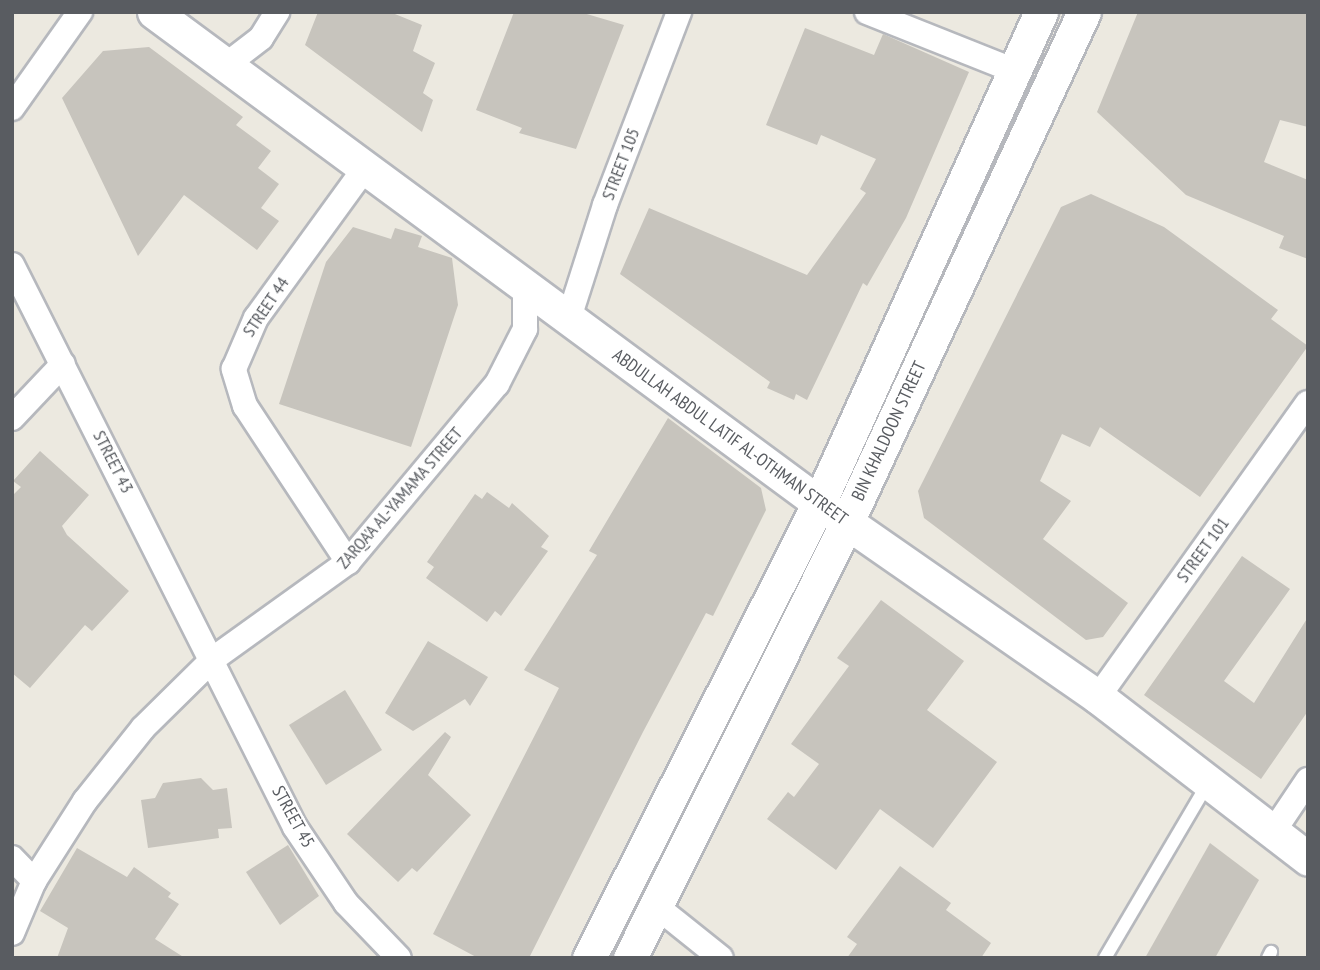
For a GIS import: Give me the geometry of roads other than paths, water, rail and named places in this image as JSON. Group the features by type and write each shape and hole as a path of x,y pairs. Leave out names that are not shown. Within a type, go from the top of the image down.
{"street":[{"path":"13,107 80,12"},
{"name":"ABDULLAH ABDUL LATIF AL-OTHMAN STREET","path":"154,12 819,503 1098,697 1308,859"},
{"path":"226,65 261,38 277,12"},
{"name":"STREET 105","path":"569,318 605,205 679,12"},
{"path":"867,12 1018,72"},
{"name":"BIN KHALDOON STREET","path":"589,958 819,503 1018,72 1041,12"},
{"name":"BIN KHALDOON STREET","path":"630,958 847,522 1084,12"},
{"name":"STREET 44","path":"348,562 245,406 234,369 256,318 365,167"},
{"name":"STREET 43","path":"12,265 213,659"},
{"name":"ZARQA'A AL-YAMAMA STREET","path":"12,933 34,881 85,801 134,738 213,659 348,562 497,384 525,329 525,286"},
{"path":"12,418 63,364"},
{"name":"STREET 101","path":"1098,697 1308,403"},
{"name":"STREET 45","path":"213,659 295,827 346,903 398,958"},
{"path":"1273,832 1308,780"},
{"path":"12,858 34,881"},
{"path":"656,906 721,958"}],"lane":[{"path":"1105,958 1208,782"}]}
